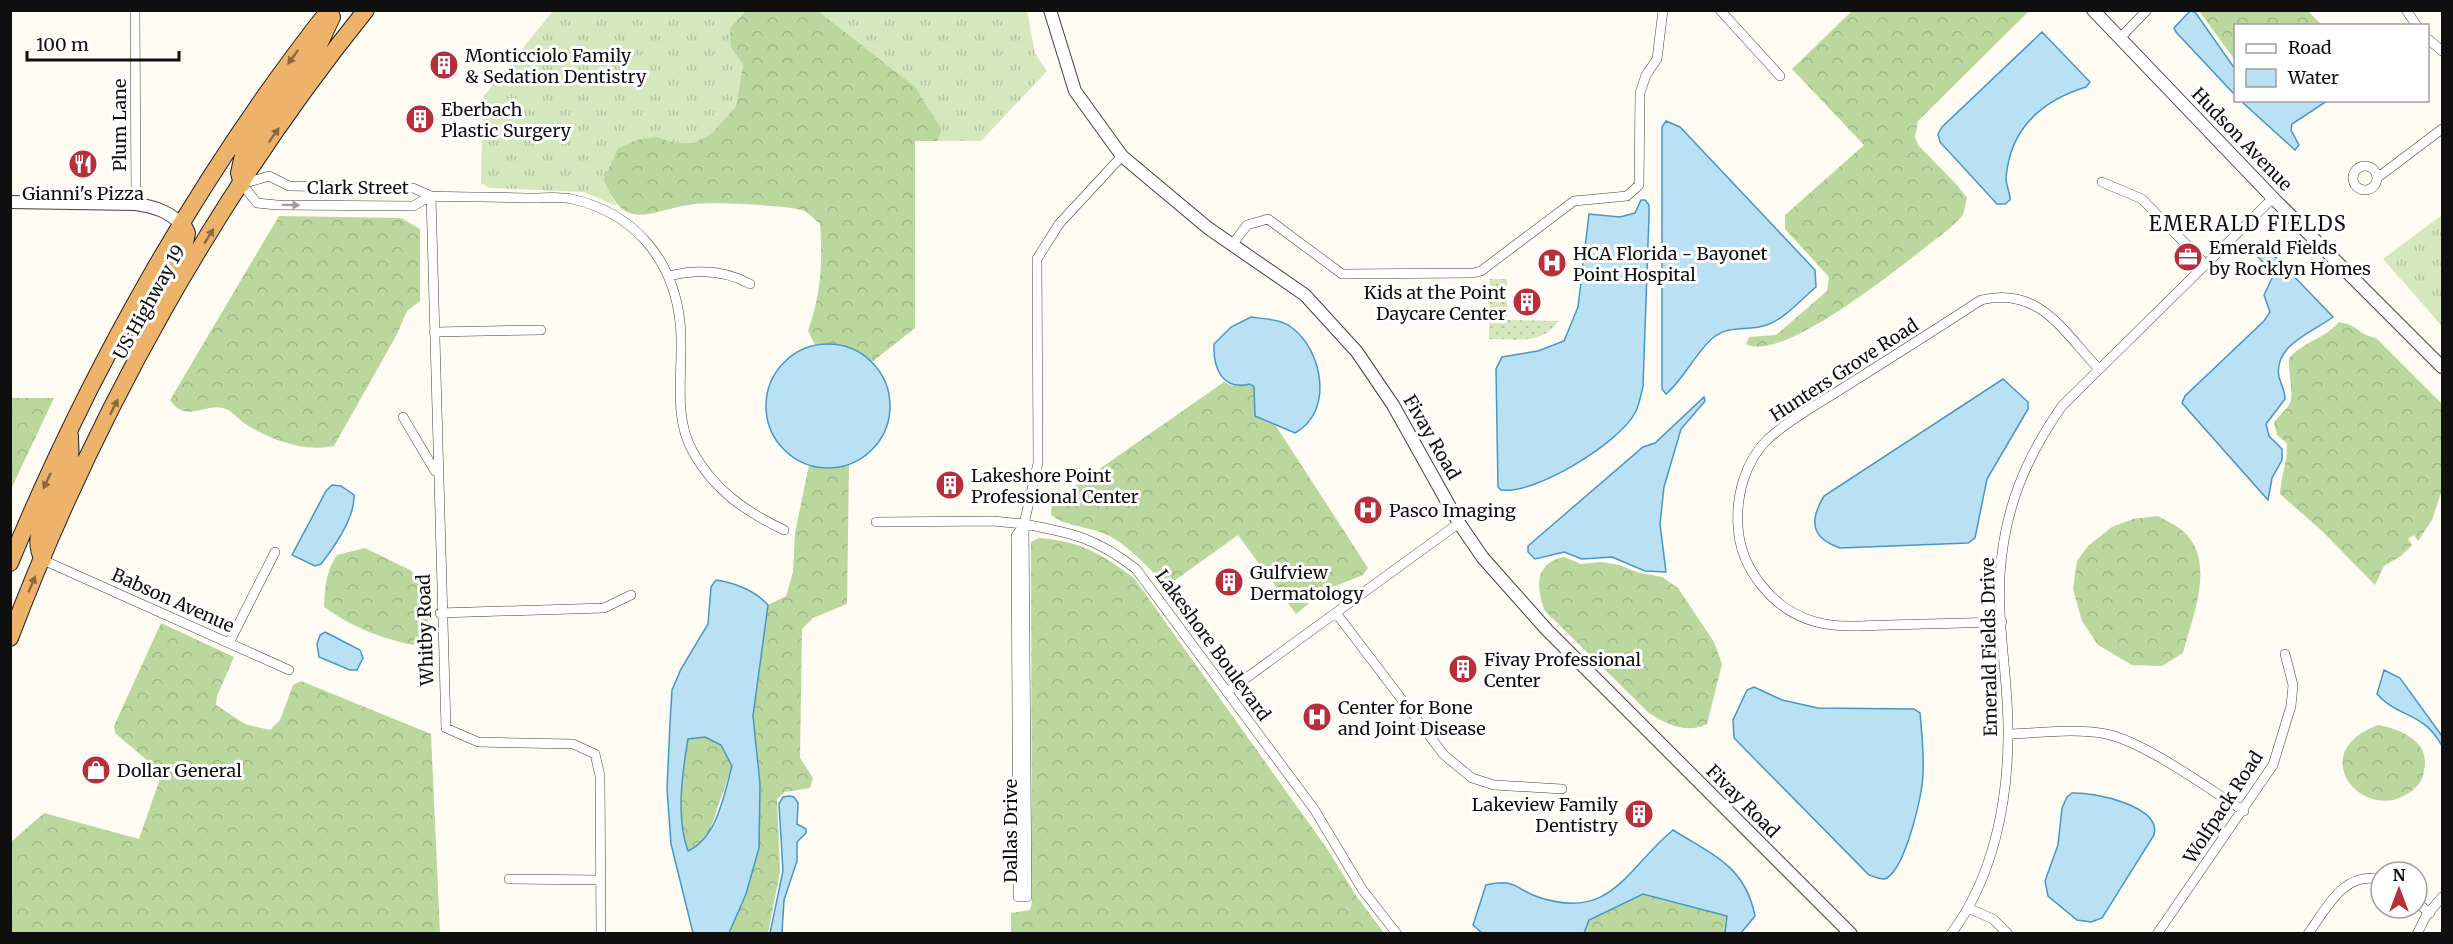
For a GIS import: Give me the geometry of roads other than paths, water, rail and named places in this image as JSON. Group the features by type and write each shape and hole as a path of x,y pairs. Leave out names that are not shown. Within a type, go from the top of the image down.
{"highway":[{"name":"US Highway 19","path":"10,563 70,433 128,319 183,225 260,104 329,10"},
{"path":"242,184 239,173 243,155 317,49 335,10"},
{"name":"US Highway 19","path":"10,638 81,475 128,381 198,253 301,97 366,10"},
{"path":"128,381 144,323 183,252 187,232 183,225"},
{"path":"43,560 39,545 41,528 70,461 70,433"}],"street":[{"name":"Plum Lane","path":"135,10 136,204"},
{"name":"Fivay Road","path":"1050,10 1075,91 1122,156 1208,228 1305,295 1357,352 1398,412 1459,523 1483,558 1547,630 1851,933"},
{"path":"1232,245 1247,225 1268,219 1342,274 1473,273 1481,271 1574,201 1627,196 1639,185 1640,93 1646,75 1657,59 1664,10"},
{"path":"1720,10 1780,76"},
{"name":"Hudson Avenue","path":"2093,10 2273,198 2442,367"},
{"path":"2120,38 2147,10"},
{"path":"2406,10 2416,24"},
{"path":"2429,41 2442,51"},
{"path":"2377,178 2442,129"},
{"path":"1024,524 1038,463 1037,259 1059,224 1122,156"},
{"name":"Clark Street","path":"269,176 289,186 413,188 431,196 413,206 277,205 257,203 242,184 269,176"},
{"path":"2102,182 2142,199 2205,264"},
{"path":"431,196 570,199 610,212 645,237 669,276 680,322 681,411 692,451 718,488 749,514 784,530"},
{"name":"Whitby Road","path":"431,196 437,473 446,728 478,742 573,744 595,754 600,776 601,933"},
{"name":"Emerald Fields Drive","path":"1952,933 1970,909 1997,833 2005,784 2008,734 2001,565 2005,532 2018,482 2046,428 2062,406 2273,198"},
{"path":"10,202 136,204 156,207 168,212 183,225"},
{"path":"669,276 687,272 727,273 750,284"},
{"name":"Hunters Grove Road","path":"2002,622 1842,626 1815,622 1784,607 1760,584 1745,562 1738,537 1737,510 1741,484 1752,460 1767,440 1798,417 1981,300 2000,296 2020,298 2039,307 2098,368"},
{"path":"434,332 541,330"},
{"path":"403,417 437,473"},
{"name":"Lakeshore Boulevard","path":"876,522 993,521 1024,524 1090,539 1113,551 1136,569 1314,809 1362,889 1397,933"},
{"path":"1227,692 1459,523"},
{"name":"Dallas Drive","path":"1024,524 1027,897 1018,897 1016,536 1024,524"},
{"path":"229,643 275,552"},
{"name":"Babson Avenue","path":"43,560 289,670"},
{"path":"441,613 604,608 631,596"},
{"path":"1336,613 1444,755 1472,778 1494,785 1562,789"},
{"name":"Wolfpack Road","path":"2157,933 2244,811 2273,765 2283,736 2293,685 2286,654"},
{"path":"2008,734 2108,734 2132,743 2244,811"},
{"path":"2308,933 2341,889 2354,880 2369,877"},
{"path":"509,879 600,880"},
{"path":"2417,933 2442,897"},
{"path":"1970,909 1993,920 2008,933"}],"water":[{"path":"2190,11 2195,12 2234,68 2234,94 2176,32 2174,28"},
{"path":"2042,32 2090,82 2086,87 2055,100 2042,109 2021,131 2009,160 2006,178 2010,200 2005,204 1997,204 1940,142 1938,134 1942,127"},
{"path":"2242,102 2325,102 2292,124 2291,130 2299,145 2295,150"},
{"path":"1666,121 1680,127 1815,270 1816,287 1790,311 1767,325 1725,331 1714,337 1666,394 1662,389 1662,127"},
{"path":"1641,200 1645,200 1649,205 1649,216 1643,386 1636,410 1626,425 1612,438 1575,465 1534,484 1501,490 1498,487 1496,369 1502,357 1538,351 1564,341 1578,307 1589,214 1620,217 1635,213"},
{"path":"2262,243 2333,317 2296,341 2282,356 2279,377 2285,399 2266,424 2269,436 2282,449 2282,460 2272,478 2268,500 2182,403 2185,396 2264,321 2270,312 2264,295 2274,274 2257,256 2255,248"},
{"path":"1251,317 1287,324 1302,337 1317,365 1320,381 1315,411 1307,423 1295,433 1255,416 1254,387 1250,384 1232,384 1226,381 1218,369 1214,344 1231,327"},
{"path":"828,344 852,349 872,362 885,382 890,406 885,430 872,450 852,463 828,468 804,463 784,450 771,430 766,406 771,382 784,362 804,349"},
{"path":"2003,379 2028,402 2028,409 1987,479 1975,538 1968,543 1840,548 1830,544 1818,534 1816,513 1824,496"},
{"path":"1704,397 1705,401 1681,429 1664,487 1660,524 1666,572 1645,571 1612,557 1582,559 1564,552 1535,559 1528,552 1528,546 1643,447 1655,443"},
{"path":"332,485 341,486 354,495 353,504 348,522 338,540 321,564 315,566 292,555 326,491"},
{"path":"716,580 731,583 751,591 768,605 753,716 760,784 759,848 746,894 729,933 693,933 671,844 667,789 670,723 672,690 681,669 708,624 711,587","holes":["705,737 721,745 732,766 722,802 713,826 698,845 688,851 681,810 682,781 688,739"]},
{"path":"325,632 360,650 363,658 357,670 350,670 319,657 317,644 320,635"},
{"path":"2384,670 2400,678 2442,736 2442,746 2427,726 2385,702 2377,694"},
{"path":"1754,687 1782,700 1818,708 1914,709 1920,713 1923,766 1920,798 1906,846 1894,871 1887,878 1881,879 1869,875 1734,738 1733,720 1747,690"},
{"path":"2072,793 2095,795 2124,803 2148,816 2154,825 2154,835 2102,918 2091,922 2077,920 2048,896 2045,881 2058,845 2062,808 2067,797"},
{"path":"783,797 794,797 798,803 797,824 806,829 806,833 797,842 797,861 784,900 782,933 770,933 783,871 779,804"},
{"path":"1673,830 1714,855 1735,873 1744,885 1755,916 1741,933 1725,933 1727,916 1643,894 1589,920 1584,933 1482,933 1473,925 1486,885 1510,884 1541,898 1565,903 1585,902 1602,896 1616,887"}],"place":[{"name":"Monticciolo Family & Sedation Dentistry","path":"444,65"},
{"name":"Eberbach Plastic Surgery","path":"420,119"},
{"name":"Gianni's Pizza","path":"83,164"},
{"name":"Emerald Fields by Rocklyn Homes","path":"2188,257"},
{"name":"HCA Florida - Bayonet Point Hospital","path":"1552,263"},
{"name":"Kids at the Point Daycare Center","path":"1527,302"},
{"name":"Lakeshore Point Professional Center","path":"950,485"},
{"name":"Pasco Imaging","path":"1368,510"},
{"name":"Gulfview Dermatology","path":"1229,582"},
{"name":"Fivay Professional Center","path":"1463,669"},
{"name":"Center for Bone and Joint Disease","path":"1317,717"},
{"name":"Dollar General","path":"96,770"},
{"name":"Lakeview Family Dentistry","path":"1639,814"}],"district":[{"name":"EMERALD FIELDS","path":"2248,223"}]}
